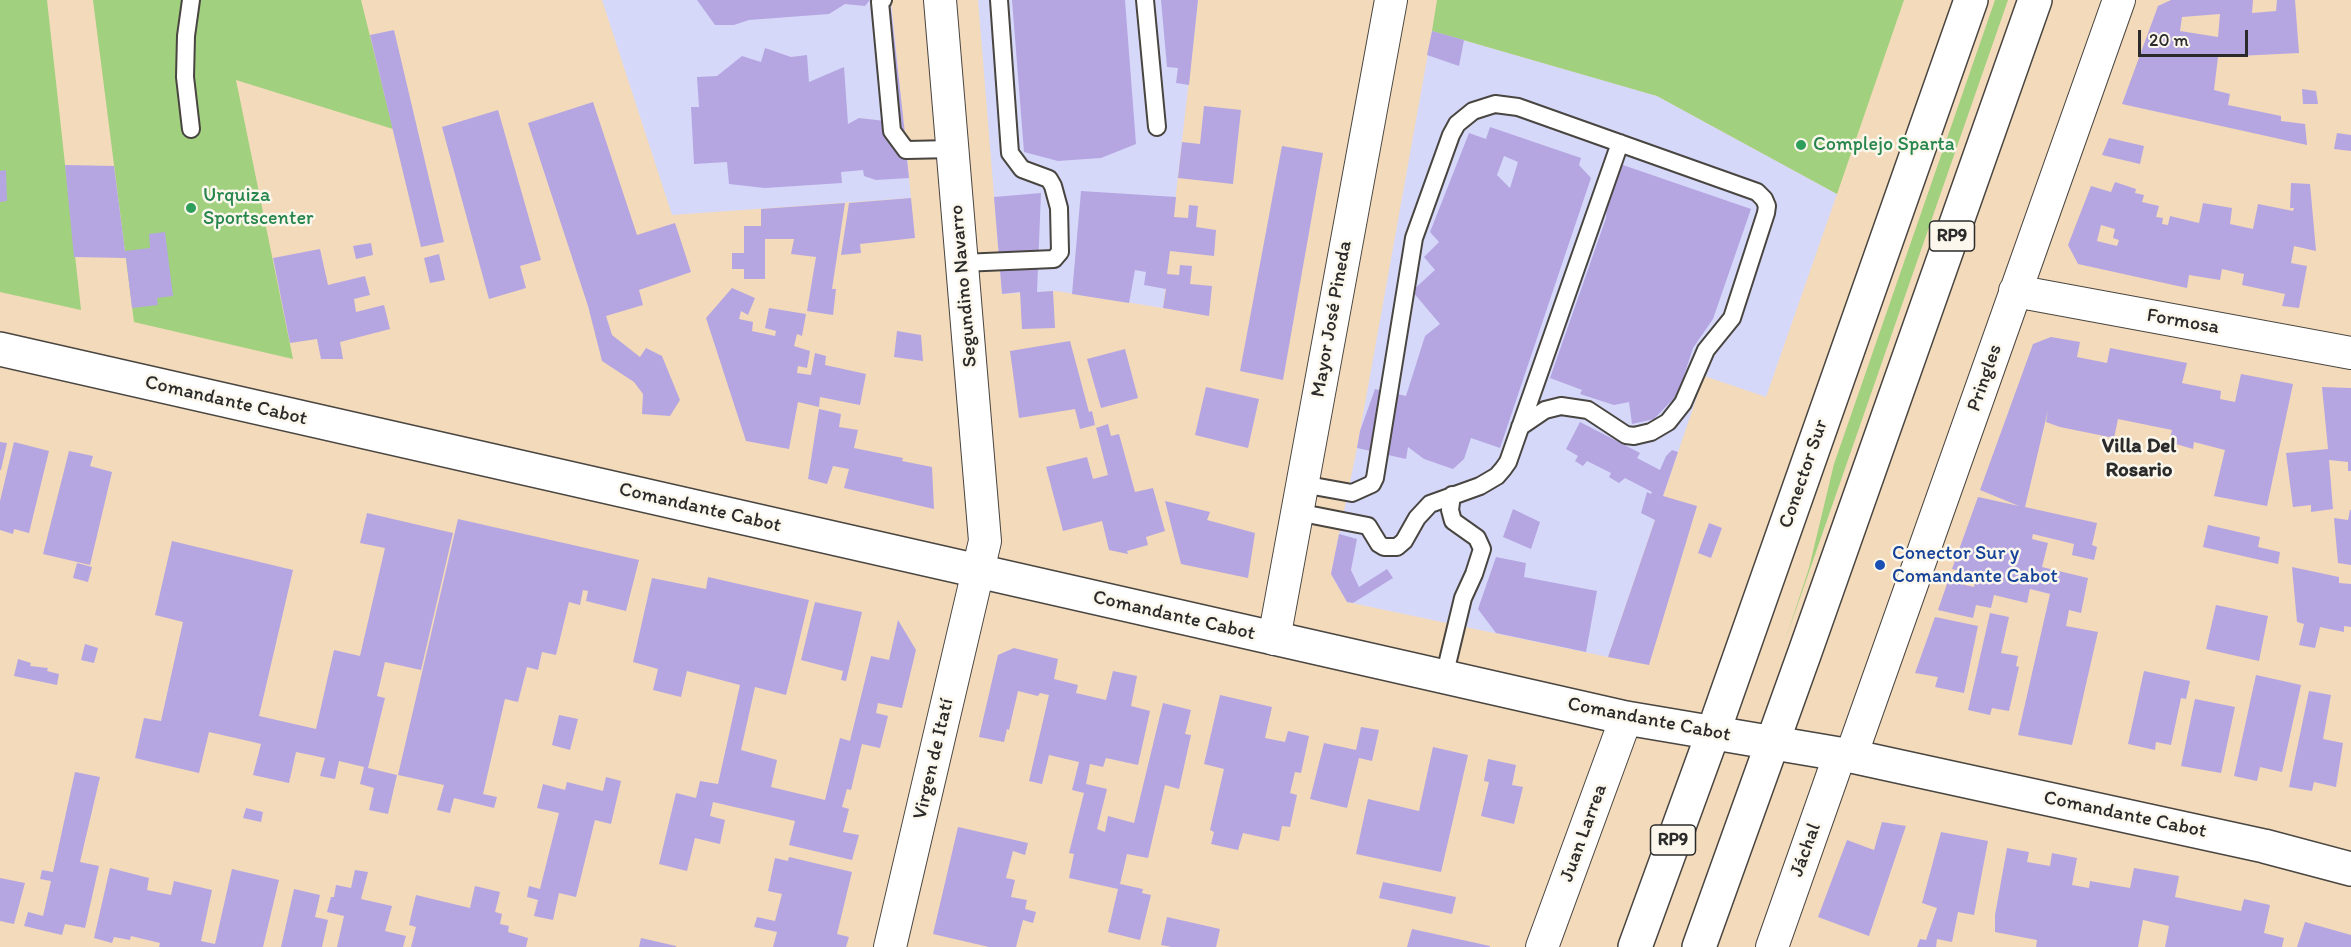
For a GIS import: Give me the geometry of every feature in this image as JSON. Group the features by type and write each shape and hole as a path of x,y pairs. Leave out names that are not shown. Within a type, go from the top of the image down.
{"main road":[{"name":"Conector Sur","path":"1635,947 1713,733 1971,0"},
{"name":"RP9","path":"1699,947 2035,0"},
{"name":"Comandante Cabot","path":"0,349 1626,718 1846,755 2252,843 2351,868"}],"street":[{"name":"Segundino Navarro","path":"940,0 986,541 978,571"},
{"name":"Mayor José Pineda","path":"1274,639 1391,0"},
{"name":"Pringles","path":"1846,755 2119,0"},
{"name":"Formosa","path":"2015,291 2351,353"},
{"name":"Virgen de Itatí","path":"890,947 978,571"},
{"name":"Juan Larrea","path":"1542,947 1626,718"},
{"name":"Jáchal","path":"1772,947 1846,755"}],"lane":[{"path":"191,0 186,36 185,77 191,129"},
{"path":"883,0 880,2 892,131 906,150 953,148"},
{"path":"962,263 1054,259 1060,252 1059,208 1053,186 1049,179 1022,169 1010,153 999,0"},
{"path":"1145,0 1156,127"},
{"path":"1300,498 1352,494 1372,484 1376,478 1414,238 1451,135 1457,124 1473,111 1485,106 1509,105 1757,192 1764,199 1767,206 1766,213 1732,318 1699,361 1679,410 1668,422 1651,432 1634,436 1626,435 1588,410 1568,406 1545,410 1520,427"},
{"path":"1300,498 1368,526 1379,544 1391,548 1397,547 1404,541 1417,518 1430,504 1480,486 1497,476 1508,462 1620,143"},
{"path":"1444,677 1463,598 1482,549 1477,538 1454,521 1450,510 1452,495"}],"shaded area":[{"path":"602,0 891,0 911,198 672,215"},
{"path":"978,0 1198,0 1163,308 1056,291 1002,294"},
{"path":"1432,31 1657,96 1837,194 1766,397 1704,376 1608,657 1347,602 1331,574 1357,448"}],"green space":[{"path":"0,0 47,0 81,310 0,292"},
{"name":"Urquiza Sportscenter","path":"93,0 361,0 393,129 236,80 293,359 134,322"},
{"name":"Complejo Sparta","path":"1437,0 1904,0 1837,194 1657,96 1432,31"},
{"path":"1995,0 2008,0 1785,641 1809,568 1834,464"}],"building":[{"path":"697,0 870,0 865,6 845,4 829,14 749,20 734,25 715,25"},
{"path":"890,0 905,134 891,144 907,159 909,178 876,180 864,176 863,170 841,172 842,183 765,188 729,184 727,162 694,164 691,107 699,107 697,77 717,76 742,56 761,62 765,48 791,57 807,55 809,82 844,67 848,124 859,118 885,121 887,139 898,132 886,6"},
{"path":"1012,0 1125,0 1136,144 1101,158 1058,161 1024,152"},
{"path":"1161,0 1198,0 1189,85 1176,83 1178,68 1167,67"},
{"path":"2171,0 2253,0 2252,13 2276,11 2277,0 2295,0 2299,53 2218,57 2214,90 2230,94 2228,105 2281,116 2281,121 2305,124 2307,145 2122,104 2158,6","holes":["2220,14 2218,37 2180,31 2182,17"]},
{"path":"394,30 444,242 421,247 370,35"},
{"path":"1432,31 1464,40 1459,66 1427,55"},
{"path":"2302,89 2316,91 2318,104 2303,104"},
{"path":"593,102 637,235 675,223 691,272 639,290 643,305 606,316 612,335 640,357 646,348 662,356 680,400 670,416 642,414 643,394 634,382 602,361 588,306 528,123"},
{"path":"1204,106 1241,110 1233,184 1178,178 1182,142 1200,144"},
{"path":"498,110 541,260 520,266 526,288 489,299 442,127"},
{"path":"1490,127 1581,158 1579,165 1591,178 1500,448 1471,438 1464,459 1453,469 1424,459 1408,447 1406,459 1357,448 1360,431 1375,389 1406,396 1425,336 1440,324 1412,291 1435,270 1424,257 1439,242 1430,232 1469,133 1486,139","holes":["1504,156 1518,162 1510,188 1497,175"]},
{"path":"2337,133 2351,135 2351,151 2334,149"},
{"path":"2109,138 2144,146 2140,164 2102,155"},
{"path":"1282,146 1323,153 1283,380 1240,371"},
{"path":"1620,164 1751,209 1713,319 1693,348 1678,394 1654,419 1632,424 1629,402 1614,405 1580,394 1582,390 1550,378 1606,218 1607,202"},
{"path":"65,165 114,166 125,251 150,248 149,234 165,232 173,296 157,298 158,305 132,308 126,258 74,257"},
{"path":"6,170 7,201 0,202 0,171"},
{"path":"2115,182 2136,189 2135,193 2144,195 2142,202 2159,206 2156,217 2163,218 2162,224 2168,225 2170,216 2199,223 2203,203 2232,208 2230,224 2253,229 2258,204 2293,211 2294,208 2290,208 2291,183 2310,184 2316,251 2294,246 2291,263 2307,266 2299,308 2282,306 2285,294 2242,285 2244,274 2222,269 2220,280 2189,275 2187,288 2078,264 2068,245 2091,186 2111,192","holes":["2101,225 2115,229 2113,238 2119,240 2117,246 2097,241"]},
{"path":"1081,191 1176,197 1174,217 1188,218 1189,205 1198,206 1196,227 1216,230 1214,256 1170,251 1167,274 1179,275 1180,265 1192,266 1190,284 1212,286 1209,316 1163,308 1166,289 1144,285 1146,272 1135,270 1129,303 1072,294"},
{"path":"1041,193 1037,292 1053,291 1055,328 1022,329 1020,292 1002,294 994,197"},
{"path":"911,198 915,238 860,244 861,253 841,255 849,203"},
{"path":"845,203 832,289 836,289 833,315 807,311 816,257 791,254 794,239 765,239 765,279 744,279 744,269 732,269 732,253 744,253 744,226 761,226 761,209"},
{"path":"371,243 373,255 356,259 353,246"},
{"path":"320,249 328,285 365,276 370,295 354,299 356,312 384,305 390,329 340,342 343,359 321,359 317,339 290,343 273,258"},
{"path":"439,254 445,280 430,283 424,258"},
{"path":"732,288 755,298 748,315 741,311 739,319 753,322 752,331 775,336 776,331 765,328 769,308 806,314 802,336 797,334 794,346 810,351 807,368 798,366 797,373 811,375 815,353 826,356 825,365 866,374 860,405 820,397 819,407 798,402 789,449 746,441 706,318"},
{"path":"897,331 921,335 923,361 894,357"},
{"path":"2051,337 2080,342 2077,357 2107,363 2110,348 2187,363 2182,383 2221,391 2220,399 2235,402 2241,374 2293,384 2267,506 2214,496 2225,450 2194,442 2193,449 2169,442 2172,430 2118,419 2114,438 2060,427 2046,422 2048,410 2025,507 2097,523 2092,545 2097,547 2094,560 2072,555 2074,544 2033,534 2032,539 2048,543 2042,567 2088,578 2081,613 2069,610 2066,626 2098,632 2072,745 2018,735 2050,594 2030,589 2027,603 1994,595 1991,608 1976,605 1973,618 1938,610 1948,581 1974,587 1977,575 1952,569 1978,497 2019,506 1980,490 2033,344"},
{"path":"1070,341 1089,412 1092,411 1095,425 1080,429 1075,409 1019,418 1010,351"},
{"path":"1125,349 1138,398 1101,408 1087,359"},
{"path":"1206,387 1259,399 1248,448 1195,435"},
{"path":"2322,387 2351,388 2351,471 2348,471 2348,462 2329,460 2333,509 2311,512 2311,505 2293,507 2286,453 2328,449"},
{"path":"819,409 841,414 839,427 858,430 854,448 903,458 902,461 932,467 934,509 844,488 849,469 833,466 827,484 808,479"},
{"path":"1580,422 1640,453 1637,458 1660,470 1666,456 1672,450 1678,452 1663,496 1697,506 1649,665 1608,657 1655,520 1641,513 1647,492 1651,494 1652,492 1625,478 1619,483 1609,477 1611,473 1587,461 1583,466 1575,461 1578,456 1566,449"},
{"path":"1108,424 1111,436 1119,434 1135,492 1153,488 1165,531 1146,537 1148,545 1127,551 1128,554 1109,550 1102,521 1063,531 1046,467 1087,457 1093,479 1108,475 1096,428"},
{"path":"0,442 7,443 1,470 0,470"},
{"path":"14,442 49,451 29,533 14,529 13,534 0,530 0,501"},
{"path":"69,451 93,456 90,466 112,472 90,565 43,554"},
{"path":"1165,501 1210,512 1207,520 1255,533 1248,578 1181,564"},
{"path":"1513,509 1540,522 1531,549 1503,537"},
{"path":"2350,510 2351,565 2338,563 2334,518 2348,520"},
{"path":"367,513 453,533 421,670 385,662 377,696 385,698 368,768 397,775 388,814 369,810 374,788 360,784 364,767 339,761 335,779 320,776 325,758 296,752 289,783 253,775 261,744 209,732 199,773 135,758 144,718 161,721 183,622 155,615 172,541 293,570 259,716 316,729 334,650 360,656 385,548 360,543"},
{"path":"458,519 639,560 626,611 586,601 588,591 583,590 580,605 569,602 556,655 542,652 538,670 527,667 518,702 505,699 483,794 497,797 494,808 454,798 450,813 437,810 444,785 398,775"},
{"path":"1709,523 1722,528 1711,558 1698,553"},
{"path":"2208,525 2260,537 2258,547 2280,552 2278,564 2203,547"},
{"path":"1339,534 1357,539 1351,570 1359,587 1387,569 1393,578 1353,603 1347,602 1331,574"},
{"path":"1496,557 1526,563 1524,577 1597,591 1586,652 1496,633 1478,609"},
{"path":"77,563 92,567 88,582 73,578"},
{"path":"2292,567 2339,577 2339,583 2351,584 2351,627 2344,626 2344,632 2320,627 2315,648 2299,645 2304,624 2297,622"},
{"path":"708,577 809,600 786,695 755,687 741,750 777,760 771,787 825,800 840,738 850,741 871,656 889,660 898,620 916,650 902,708 878,703 876,713 888,716 880,748 862,744 851,790 847,789 842,807 849,809 843,832 859,835 852,860 789,845 795,821 713,802 710,816 725,820 720,844 695,838 687,871 659,864 676,793 696,798 700,781 718,784 740,685 687,671 681,697 653,690 658,669 633,662 652,578 706,589"},
{"path":"815,602 862,612 846,681 841,680 843,671 801,660"},
{"path":"2216,605 2268,616 2259,661 2206,649"},
{"path":"1990,613 2009,617 2001,653 2018,656 2016,666 2019,667 2009,711 1992,708 1990,715 1968,710"},
{"path":"1935,617 1978,626 1964,693 1935,687 1938,677 1915,673"},
{"path":"85,644 98,648 94,663 81,660"},
{"path":"1014,648 1058,659 1054,679 1078,685 1076,693 1106,700 1113,671 1137,676 1131,706 1150,711 1138,765 1106,758 1103,767 1090,764 1086,784 1107,789 1097,829 1105,832 1108,816 1134,823 1163,703 1191,710 1185,734 1191,735 1179,789 1165,785 1148,858 1127,854 1120,884 1143,889 1142,893 1151,895 1140,940 1108,932 1118,889 1069,878 1074,854 1069,853 1084,793 1072,790 1079,762 1049,755 1042,784 1029,781 1049,695 1040,693 1038,696 1018,691 1004,742 979,737 998,655"},
{"path":"18,659 31,663 30,666 48,668 47,671 59,674 57,685 14,676"},
{"path":"2144,671 2190,681 2186,699 2181,698 2171,745 2156,742 2155,750 2128,744"},
{"path":"2256,675 2301,685 2282,772 2260,767 2257,781 2234,776"},
{"path":"2309,691 2331,695 2323,739 2343,743 2336,787 2314,782 2312,791 2289,787"},
{"path":"1220,695 1272,707 1265,738 1285,742 1288,731 1309,736 1301,773 1295,772 1290,793 1297,795 1290,827 1282,826 1279,841 1243,833 1238,850 1211,844 1214,832 1210,830 1224,769 1204,764"},
{"path":"2195,699 2235,707 2221,773 2181,766"},
{"path":"559,715 578,719 570,750 552,745"},
{"path":"1361,727 1379,730 1372,761 1359,758 1347,808 1310,799 1324,743 1356,750"},
{"path":"1433,747 1468,755 1441,872 1356,854 1368,799 1419,811"},
{"path":"1488,759 1516,765 1512,785 1523,787 1514,824 1481,816 1489,782 1484,781"},
{"path":"75,772 100,777 80,862 99,866 85,928 65,924 62,935 24,926 28,912 43,916 51,881 40,879 42,870 53,872"},
{"path":"606,777 621,781 611,824 595,820 576,897 559,893 553,920 534,916 538,900 527,897 529,886 540,889 559,813 537,808 543,784 565,790 567,782 603,791"},
{"path":"246,808 263,812 261,822 243,818"},
{"path":"1882,822 1906,826 1869,936 1818,917 1847,840 1874,850"},
{"path":"958,827 1028,843 1025,855 1013,851 1006,878 1015,880 1011,897 1027,900 1025,909 1036,912 1033,923 1023,920 1016,947 989,947 933,934"},
{"path":"1941,832 1988,841 1974,915 1958,912 1952,942 1937,939 1936,947 1917,947 1920,939 1926,940 1937,908 1922,903"},
{"path":"2007,848 2029,852 2027,862 2050,866 2052,853 2077,858 2072,885 2089,888 2090,881 2130,888 2134,868 2179,876 2175,897 2241,911 2244,899 2270,905 2264,933 2284,938 2282,947 2165,947 2169,926 2143,920 2138,947 2036,947 2037,940 1995,932 1995,915"},
{"path":"789,857 852,872 837,934 849,937 846,947 773,947 777,932 754,927 757,917 775,921 782,894 768,891 775,858 788,861"},
{"path":"110,868 149,878 147,890 171,895 174,881 212,890 201,941 215,944 232,869 279,880 263,947 159,947 160,943 131,936 130,940 114,937 112,943 94,938"},
{"path":"355,870 368,872 361,899 392,906 385,931 406,936 403,947 337,947 344,916 327,912 331,897 334,897 336,885 351,888"},
{"path":"0,878 25,883 14,924 0,921"},
{"path":"1383,882 1456,897 1452,914 1379,898"},
{"path":"475,886 500,892 495,912 502,914 500,924 509,926 508,932 528,938 526,947 411,947 416,927 409,925 416,895 470,908"},
{"path":"294,889 320,895 315,917 328,920 322,947 281,947"},
{"path":"1167,917 1220,929 1216,947 1161,945"},
{"path":"2305,922 2351,935 2351,947 2297,947"},
{"path":"1412,929 1490,946 1490,947 1407,947"},
{"path":"641,938 676,946 676,947 639,947"}],"place":[{"name":"Complejo Sparta","path":"1801,145"},
{"name":"Urquiza Sportscenter","path":"191,208"},
{"name":"Conector Sur y Comandante Cabot","path":"1880,565"}],"district":[{"name":"Villa Del Rosario","path":"2139,459"}]}
